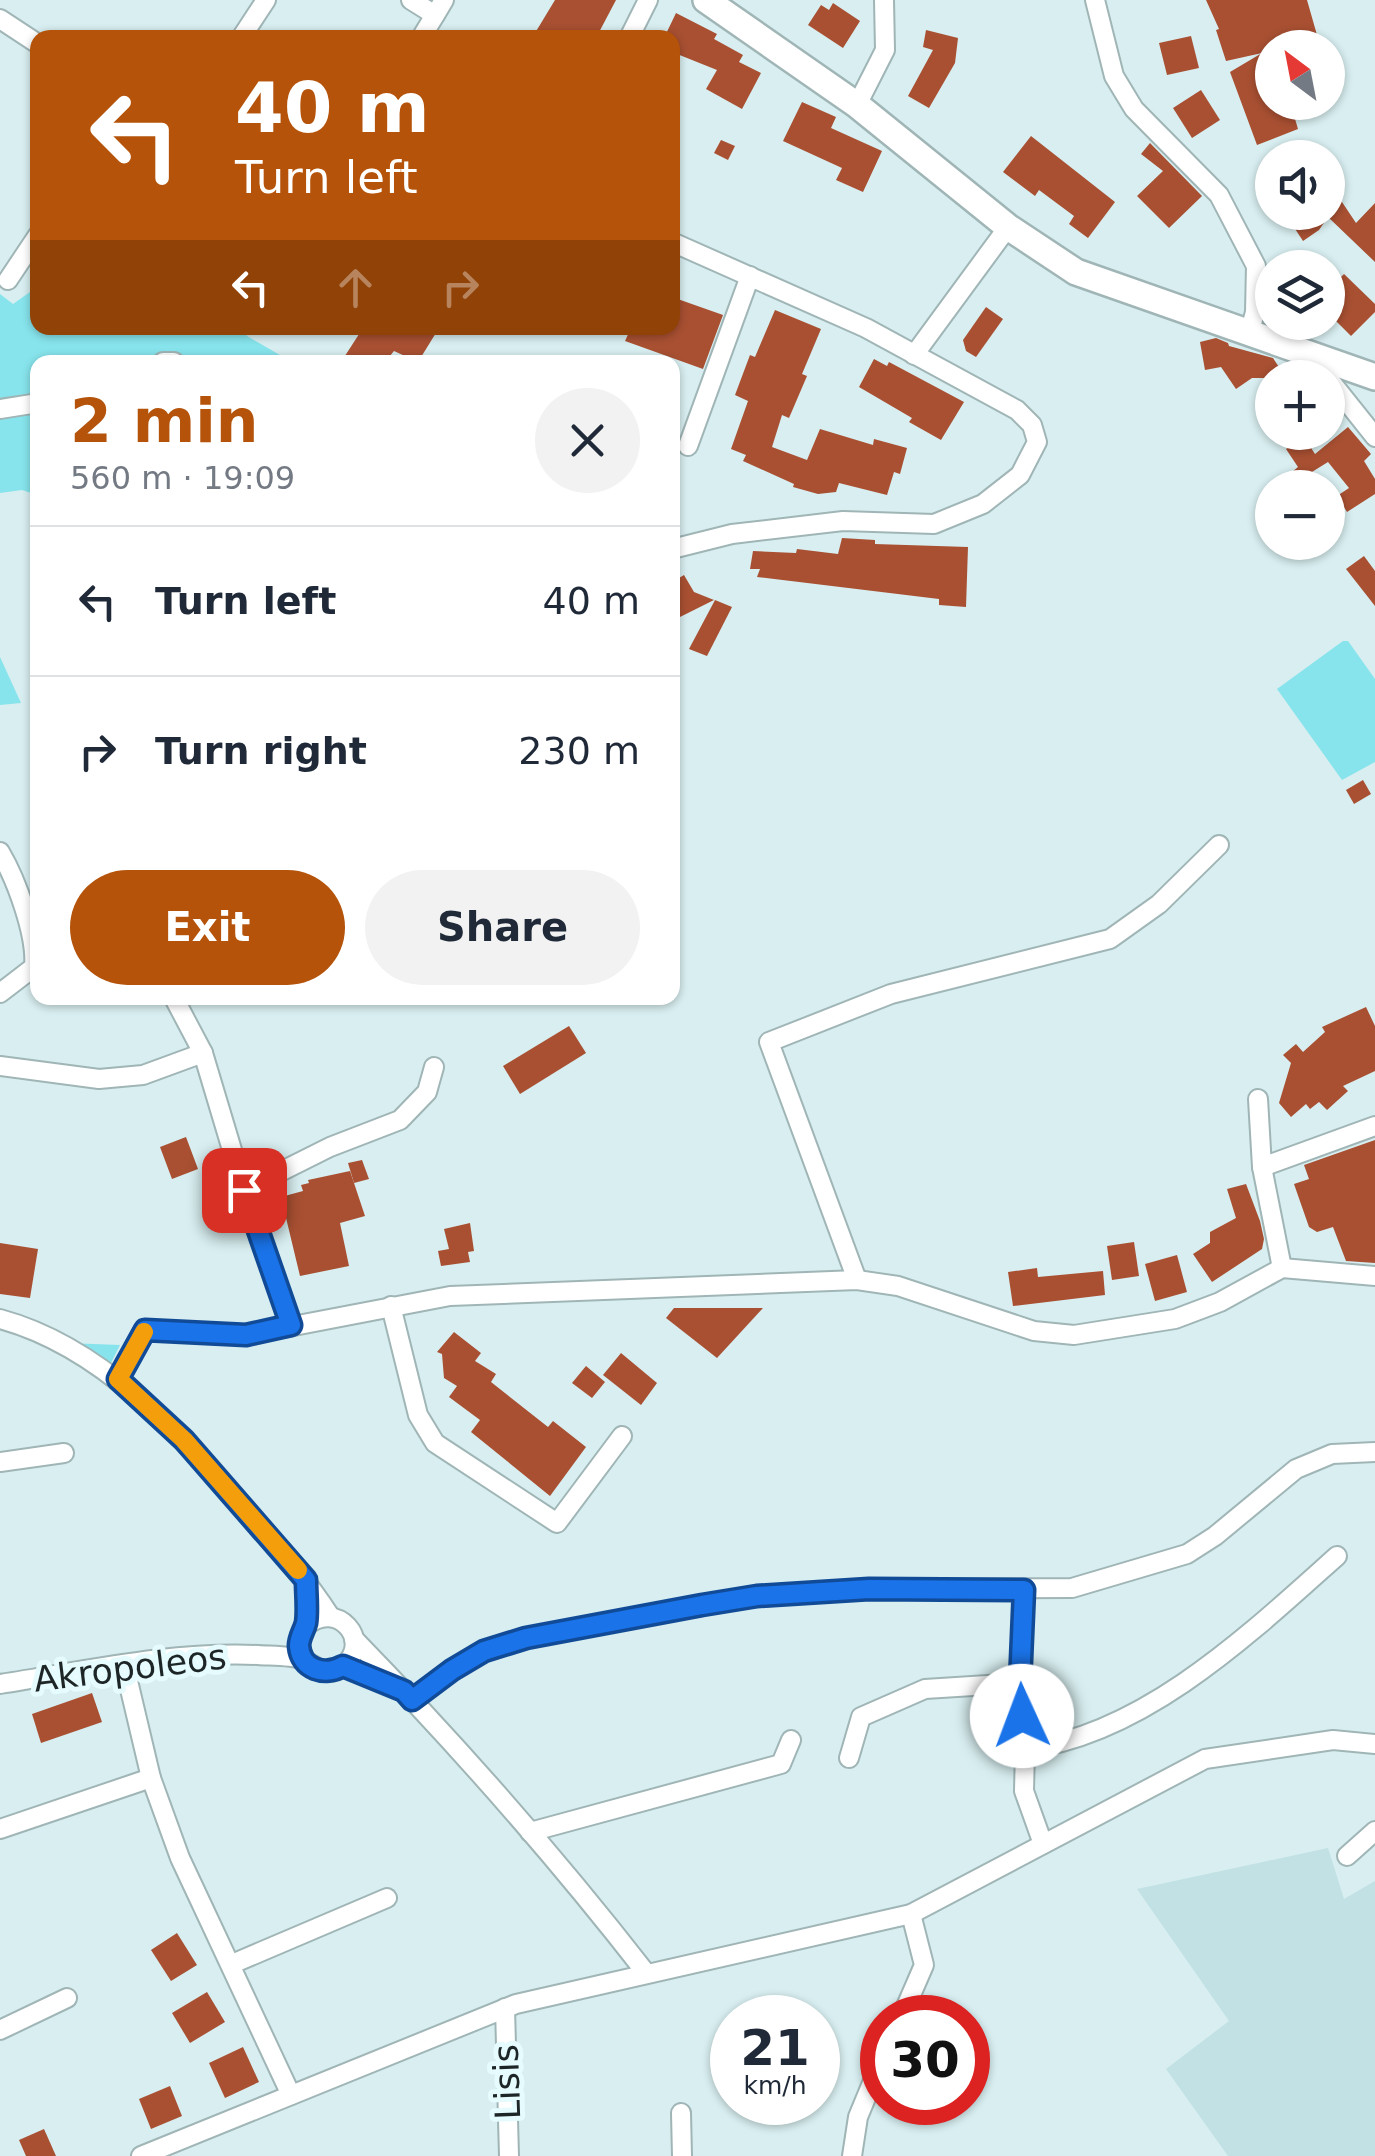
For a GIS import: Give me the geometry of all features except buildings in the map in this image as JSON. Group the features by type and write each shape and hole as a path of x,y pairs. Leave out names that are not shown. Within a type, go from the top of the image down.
{"main road":[{"path":"706,0 857,104 1008,227 1076,272 1375,377"}],"street":[{"path":"246,30 266,0"},
{"path":"411,0 439,8 426,30"},
{"path":"633,30 648,0"},
{"path":"857,104 885,50 884,0"},
{"path":"1095,0 1114,76 1134,109 1219,195 1256,266 1255,312 1249,335"},
{"path":"0,19 30,39"},
{"path":"914,355 1008,227"},
{"path":"680,245 866,328 1016,410 1032,425 1037,442 1020,474 983,504 934,524 843,522 732,534 680,547"},
{"path":"8,280 30,247"},
{"path":"688,446 750,276"},
{"path":"1309,355 1313,360"},
{"path":"1345,400 1375,437"},
{"path":"0,408 30,404"},
{"path":"857,1280 769,1042 890,994 1110,938 1158,904 1219,844"},
{"path":"0,852 30,932"},
{"path":"0,992 30,970"},
{"path":"178,1005 203,1053 244,1190 291,1325"},
{"path":"0,1066 99,1079 144,1075 203,1053"},
{"path":"244,1190 330,1148 400,1120 427,1092 434,1068"},
{"path":"1258,1098 1262,1167 1282,1268"},
{"path":"1262,1167 1375,1126"},
{"path":"118,1379 145,1330 246,1335 450,1296 857,1280 898,1286 1034,1331 1074,1335 1175,1319 1220,1302 1282,1268 1375,1276"},
{"path":"391,1306 418,1415 436,1443 557,1522 622,1436"},
{"path":"0,1319 66,1349 118,1379 184,1440 306,1580 330,1616 346,1624 354,1639 530,1832 646,1973"},
{"path":"408,1696 484,1651 526,1638 757,1596 869,1589 1072,1588 1187,1554 1296,1470 1332,1454 1375,1452"},
{"path":"0,1462 64,1453"},
{"path":"1025,1749 1058,1746 1156,1702 1256,1629 1338,1556"},
{"path":"306,1580 303,1643 319,1671 343,1666 352,1657 354,1639"},
{"path":"1024,1590 1020,1683 1024,1791 1043,1844"},
{"path":"303,1643 312,1620 330,1616"},
{"name":"Akropoleos","path":"0,1684 179,1657 260,1655 303,1643"},
{"path":"124,1664 151,1778 180,1858 291,2095"},
{"path":"343,1666 408,1696"},
{"path":"848,1758 861,1717 925,1689 1020,1683"},
{"path":"530,1832 781,1764 791,1740"},
{"path":"141,2156 505,2008 911,1914 1205,1759 1333,1740 1375,1744"},
{"path":"0,1829 151,1778"},
{"path":"1347,1856 1375,1831"},
{"path":"232,1964 387,1898"},
{"path":"911,1914 924,1965 911,1995"},
{"path":"0,2030 66,1998"},
{"name":"Lisis","path":"505,2008 509,2156"},
{"path":"852,2156 860,2112"},
{"path":"681,2113 682,2156"}],"shaded area":[{"path":"30,292 30,335 246,335 280,355 30,355 30,493 0,493 0,294 13,304"},
{"path":"1348,641 1375,679 1375,762 1342,780 1277,689"},
{"path":"0,657 21,703 0,705"},
{"path":"66,1343 120,1345 111,1363 103,1365"},
{"path":"1328,1848 1344,1899 1375,1881 1375,2156 1228,2156 1166,2069 1229,2021 1137,1889"}],"slow traffic":[{"path":"144,1332 118,1379 184,1440 298,1570"}],"route":[{"path":"244,1190 291,1325 246,1335 145,1330 118,1379 184,1440 306,1580 306,1626 299,1642 300,1652 311,1667 328,1672 343,1666 404,1691 412,1700 484,1651 526,1638 702,1605 757,1596 869,1589 1024,1590 1022,1716"}]}
